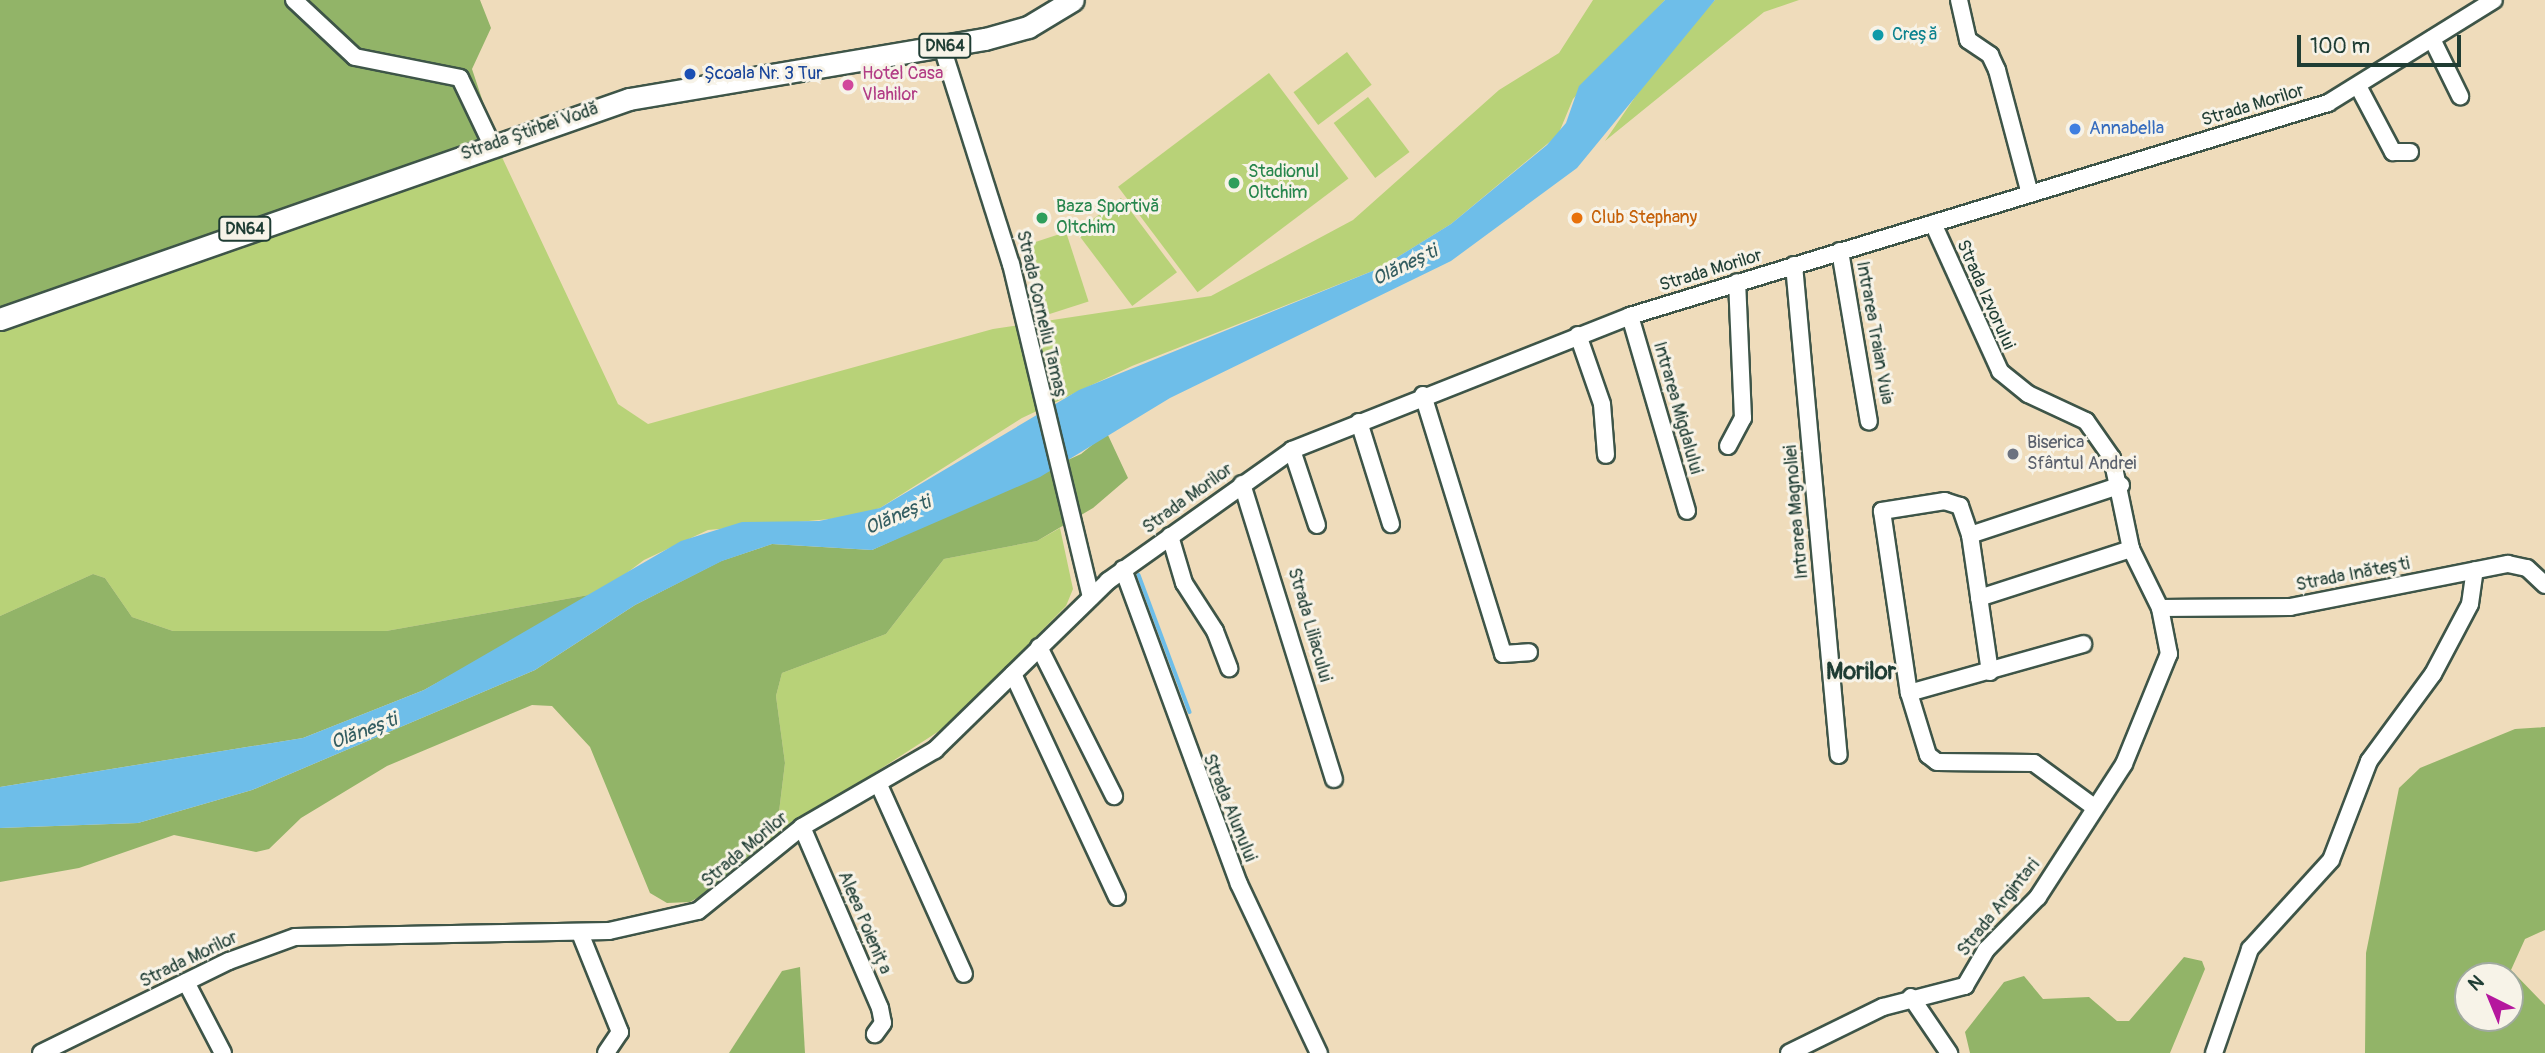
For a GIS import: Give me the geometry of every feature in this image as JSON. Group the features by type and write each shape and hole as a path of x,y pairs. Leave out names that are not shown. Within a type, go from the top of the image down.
{"main road":[{"name":"Strada Știrbei Vodă","path":"0,319 492,145 680,86 942,47 1028,27 1073,0"}],"street":[{"path":"294,0 355,57 460,78 492,145"},
{"path":"1959,0 1968,40 1990,55 1997,70 2030,194"},
{"name":"Strada Morilor","path":"41,1053 275,942 319,933 580,933 643,927 698,911 802,827 879,785 945,742 1091,596 1123,569 1292,450 1423,395 1630,316 2313,109 2358,86 2494,0"},
{"path":"2432,39 2460,96"},
{"name":"Strada Corneliu Tamaș","path":"942,47 1012,264 1032,363 1091,596"},
{"path":"2358,86 2393,152 2410,152"},
{"name":"Strada Izvorului","path":"1933,223 1996,365 2019,388 2086,421 2112,458 2121,485 2131,549 2160,608"},
{"name":"Intrarea Traian Vuia","path":"1840,251 1870,422"},
{"name":"Intrarea Magnoliei","path":"1794,265 1839,755"},
{"path":"1728,446 1743,418 1737,282"},
{"name":"Intrarea Migdalului","path":"1630,316 1687,511"},
{"path":"1578,335 1602,404 1606,455"},
{"path":"1423,395 1503,654 1529,652"},
{"path":"1359,422 1391,524"},
{"path":"1292,450 1317,525"},
{"name":"Strada Liliacului","path":"1242,484 1334,779"},
{"path":"1970,535 2121,485"},
{"path":"1990,672 1970,535 1964,513 1951,501 1882,511 1909,693 1921,740 1937,762 2034,762 2095,807"},
{"path":"1170,536 1184,583 1215,631 1229,668"},
{"path":"1979,598 2131,549"},
{"name":"Strada Inătești","path":"2160,608 2290,607 2475,570 2519,565 2545,585"},
{"name":"Strada Alunului","path":"1123,569 1239,884 1319,1053"},
{"path":"2214,1053 2250,948 2331,860 2369,761 2433,674 2469,604 2475,570"},
{"name":"Strada Argintari","path":"1789,1053 1911,998 1954,993 1965,986 1986,950 2038,897 2124,764 2164,673 2169,654 2160,608"},
{"path":"1909,693 2083,644"},
{"path":"1039,647 1114,796"},
{"path":"1013,674 1117,897"},
{"path":"879,785 964,974"},
{"name":"Aleea Poienița","path":"802,827 880,1008 883,1023 875,1034"},
{"path":"580,933 620,1032 606,1053"},
{"path":"186,982 223,1053"},
{"path":"1911,998 1950,1053"}],"green space":[{"path":"0,0 480,0 491,28 472,69 500,153 0,329"},
{"path":"1593,0 1665,0 1573,99 1558,135 1451,224 1380,268 1132,366 1022,418 880,508 852,517 708,530 644,560 600,593 386,631 173,631 132,617 105,578 93,574 0,616 0,329 500,153 618,404 648,424 993,329 1211,296 1353,220 1499,90 1559,53"},
{"path":"1715,0 1799,0 1764,12 1605,141 1659,62"},
{"path":"1347,52 1372,85 1318,125 1293,92"},
{"name":"Stadionul Oltchim","path":"1269,73 1348,178 1197,292 1118,187"},
{"path":"1368,97 1410,152 1375,178 1334,123"},
{"path":"1121,198 1177,272 1132,306 1076,232"},
{"path":"1066,232 1089,301 1046,315 1023,246"},
{"path":"1107,433 1128,478 1093,508 1037,541 944,559 886,634 782,673 776,696 785,763 779,812 765,843 720,885 690,902 667,903 650,893 590,747 552,706 532,705 387,766 301,818 269,849 256,852 174,835 79,868 0,882 0,828 138,823 252,790 535,670 635,605 721,561 772,544 872,550 1081,454"},
{"path":"1060,528 1073,589 1066,606 950,724 766,843 779,812 785,763 776,696 782,673 886,634 944,559 1037,541"},
{"path":"93,574 105,578 132,617 173,631 386,631 600,593 424,690 303,738 0,787 0,616"},
{"path":"2545,727 2545,930 2525,939 2515,962 2454,962 2454,1032 2524,1032 2524,983 2545,1005 2545,1053 2365,1053 2366,953 2399,788 2420,768 2515,729"},
{"path":"2184,957 2202,961 2205,969 2170,1053 1970,1053 1965,1032 2004,982 2024,976 2043,999 2089,997 2117,1021 2129,1021"},
{"path":"800,967 805,1053 729,1053 782,971"}],"water":[{"name":"Olănești","path":"1665,0 1715,0 1577,168 1451,261 1170,398 1040,477 872,550 772,544 722,561 635,605 535,670 252,790 138,823 0,828 0,787 303,738 424,690 681,541 742,522 819,521 880,508 1079,390 1380,268 1451,224 1547,145 1566,123 1579,86"}],"waterway":[{"path":"1139,575 1190,712"}],"place":[{"name":"Creșă","path":"1878,35"},
{"name":"Școala Nr. 3 Tur","path":"690,74"},
{"name":"Hotel Casa Vlahilor","path":"848,85"},
{"name":"Annabella","path":"2075,129"},
{"name":"Stadionul Oltchim","path":"1234,183"},
{"name":"Baza Sportivă Oltchim","path":"1042,218"},
{"name":"Club Stephany","path":"1577,218"},
{"name":"Biserica Sfântul Andrei","path":"2013,454"}],"district":[{"name":"Morilor","path":"1861,672"}]}
